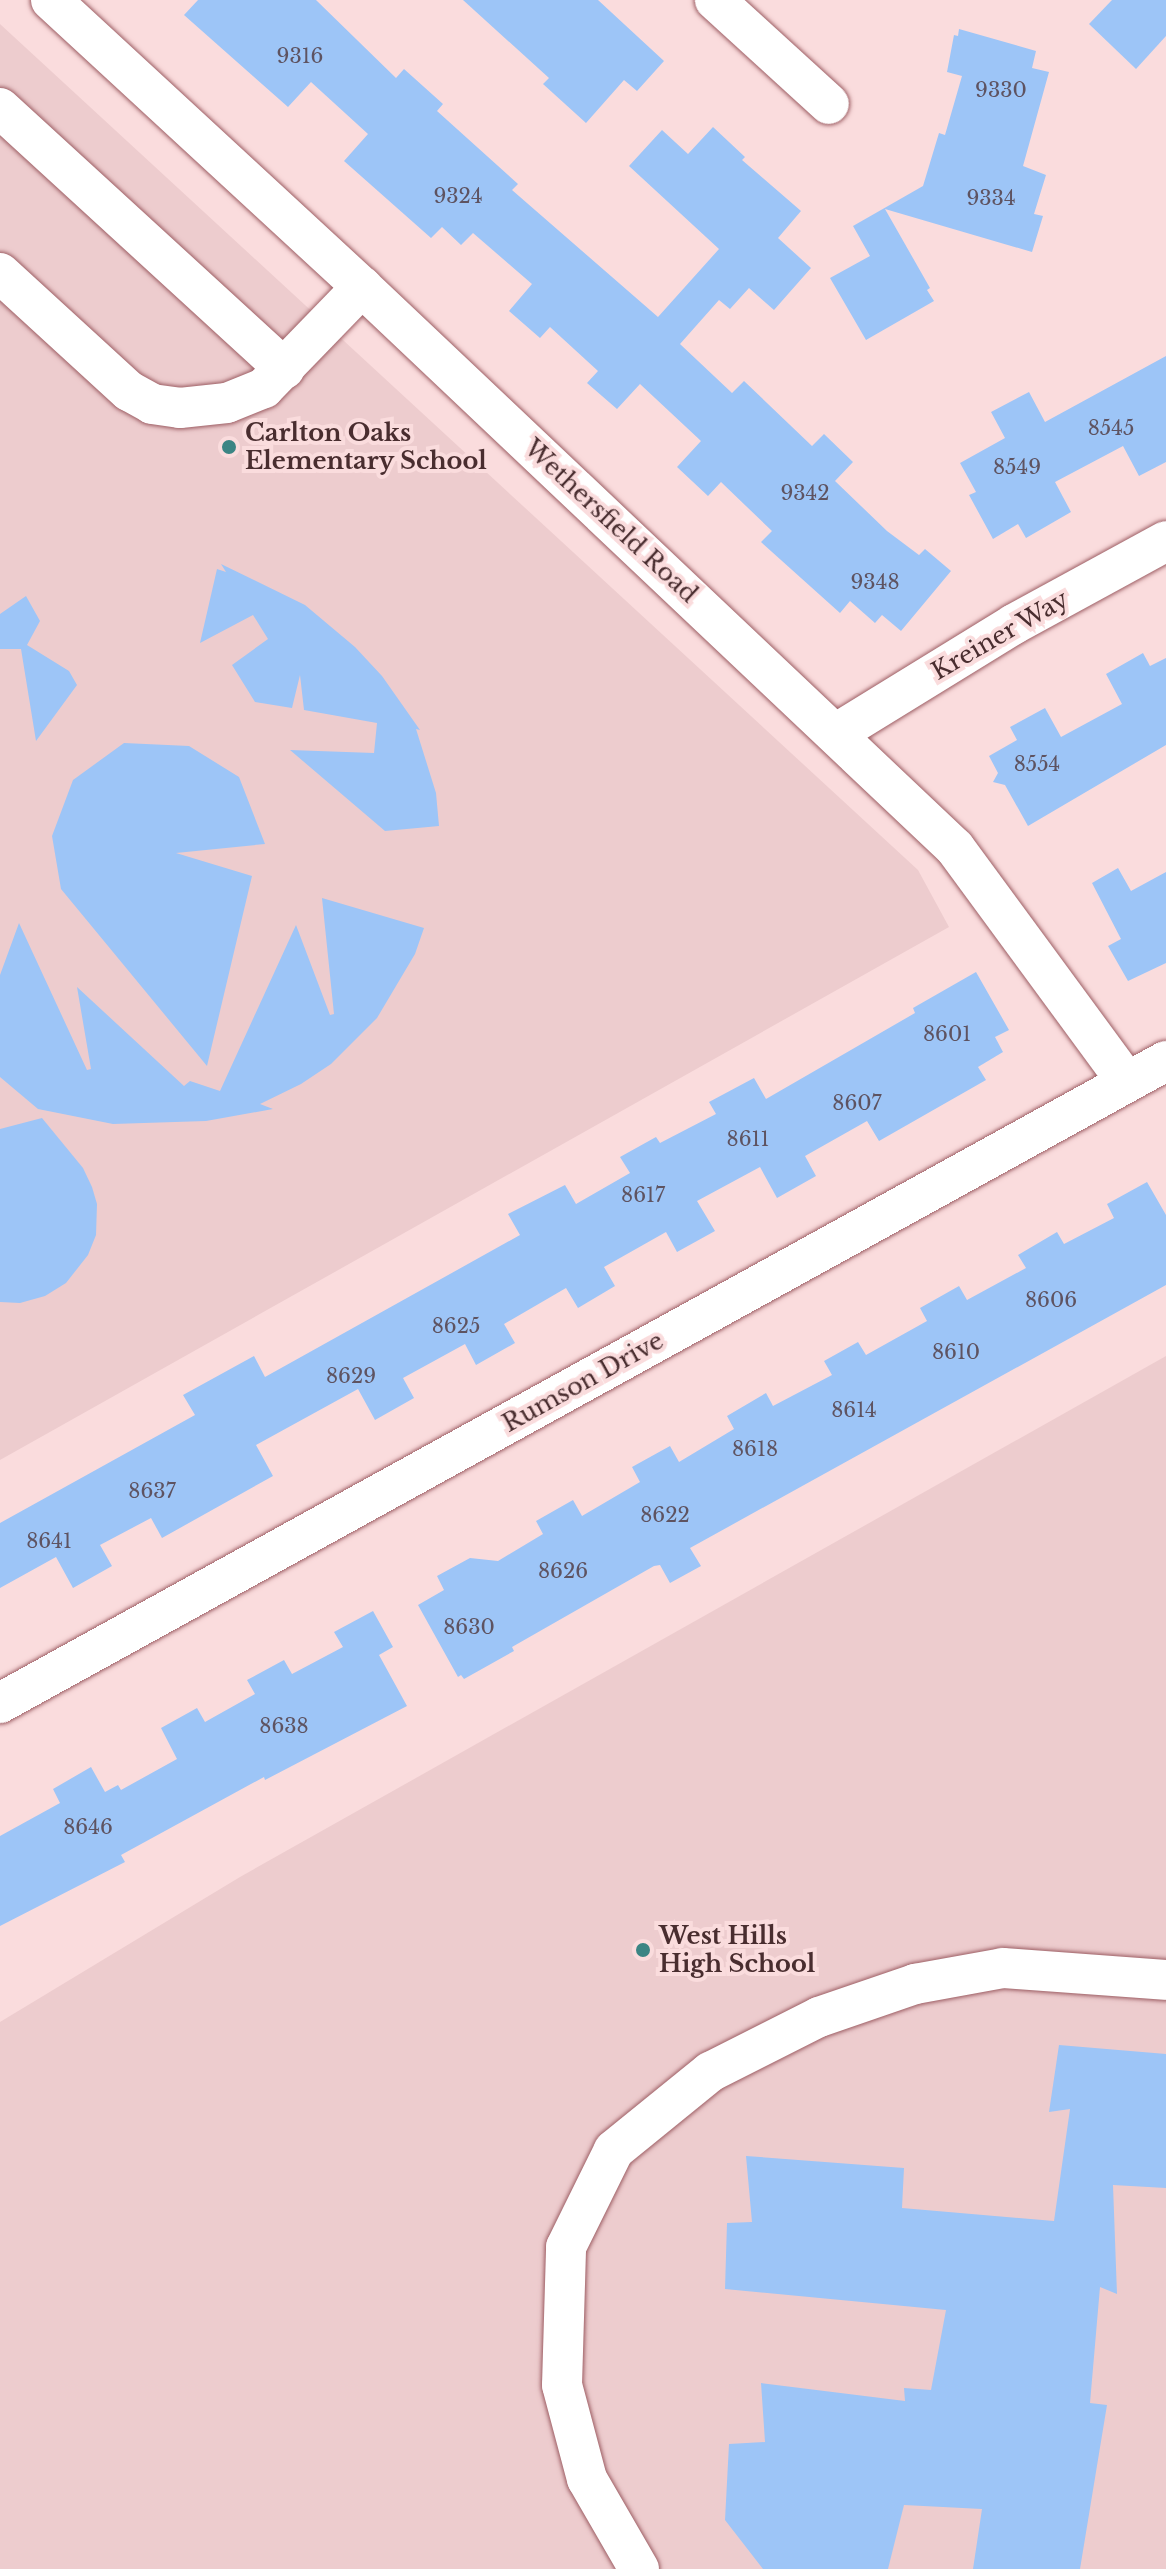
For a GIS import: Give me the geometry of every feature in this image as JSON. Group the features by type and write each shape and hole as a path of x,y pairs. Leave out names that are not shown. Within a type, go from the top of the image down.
{"street":[{"name":"Wethersfield Road","path":"51,0 362,287 837,733 955,848 1127,1082"},
{"path":"715,0 829,104"},
{"path":"0,108 285,369"},
{"path":"0,273 129,391 152,404 193,408 241,400 264,388 362,287"},
{"name":"Kreiner Way","path":"837,733 1014,624 1166,541"},
{"name":"Rumson Drive","path":"0,1703 1166,1061"},
{"path":"639,2569 587,2479 562,2385 566,2247 614,2150 710,2072 819,2017 915,1984 1003,1968 1166,1980"}],"shaded area":[{"name":"Carlton Oaks Elementary School","path":"0,24 918,870 949,927 0,1460"},
{"name":"West Hills High School","path":"1166,1356 1166,2569 0,2569 0,2022 240,1877"}],"building":[{"path":"198,0 316,0 396,78 404,69 443,104 437,111 518,184 512,190 658,317 719,249 629,166 662,130 688,154 713,127 745,157 742,160 801,211 778,238 811,268 774,310 749,288 730,309 719,300 680,344 732,393 744,381 812,446 824,434 853,462 835,481 887,531 919,555 925,549 951,571 901,631 882,615 875,623 850,601 840,613 761,542 772,531 721,482 708,496 677,467 701,441 640,384 617,409 587,383 598,371 550,327 540,338 509,311 532,284 473,233 461,245 442,227 431,238 344,161 368,134 311,82 288,107 184,15"},
{"path":"463,0 598,0 664,61 637,91 624,80 586,123 543,84 549,78"},
{"path":"1112,0 1166,0 1166,36 1136,69 1089,24"},
{"path":"959,29 1036,51 1032,68 1049,72 1023,166 1046,175 1034,214 1043,216 1032,252 885,209 930,288 927,290 934,301 866,340 830,278 870,256 853,226 923,186 939,133 945,135 962,76 947,72 954,35 958,36"},
{"path":"1166,356 1166,462 1139,476 1123,446 1055,482 1071,512 1026,538 1018,524 993,539 969,495 976,492 960,463 1005,438 991,412 1029,392 1045,422"},
{"path":"221,564 305,605 355,647 382,676 420,730 416,729 436,793 439,826 385,831 290,750 374,753 377,723 304,710 300,675 292,708 255,702 232,665 268,639 253,615 200,643 217,569 226,572"},
{"path":"26,596 40,621 27,645 69,671 77,685 36,741 21,649 0,649 0,614"},
{"path":"1143,653 1150,666 1166,658 1166,745 1028,826 1005,785 993,782 998,773 989,756 1017,740 1010,727 1045,708 1061,737 1122,704 1106,674"},
{"path":"124,743 189,746 239,777 265,844 176,853 252,876 207,1066 61,889 52,836 73,780"},
{"path":"1118,868 1131,891 1166,872 1166,963 1128,981 1108,946 1121,939 1092,883"},
{"path":"322,898 424,928 415,954 377,1018 331,1064 301,1084 260,1104 273,1109 206,1121 113,1124 38,1109 0,1077 0,975 19,923 87,1070 91,1069 77,987 184,1086 190,1081 220,1091 296,925 330,1015 334,1014"},
{"path":"976,972 1009,1030 995,1037 1003,1052 978,1067 986,1080 879,1141 867,1121 805,1156 816,1176 777,1198 760,1167 697,1201 715,1231 677,1252 666,1232 604,1267 615,1286 578,1308 566,1288 504,1324 515,1343 476,1365 465,1344 403,1378 414,1398 375,1420 358,1389 256,1445 273,1476 162,1538 151,1518 100,1545 112,1566 73,1588 56,1557 0,1588 0,1523 195,1415 183,1395 254,1356 265,1377 520,1235 508,1214 565,1185 576,1204 630,1173 620,1157 656,1137 660,1143 716,1114 709,1102 754,1078 766,1099 915,1013 913,1008"},
{"path":"42,1118 83,1168 92,1187 97,1204 96,1235 88,1255 66,1283 45,1296 20,1303 0,1302 0,1129"},
{"path":"1147,1182 1166,1215 1166,1285 690,1548 701,1566 670,1583 660,1565 654,1566 512,1647 514,1651 464,1679 461,1675 458,1677 418,1605 444,1590 437,1576 470,1558 498,1561 543,1534 536,1521 573,1500 582,1516 640,1482 632,1467 670,1446 679,1462 734,1429 727,1416 766,1393 773,1406 832,1375 824,1361 858,1342 866,1355 927,1321 920,1308 959,1286 967,1300 1026,1268 1018,1255 1057,1232 1064,1244 1114,1218 1107,1204"},
{"path":"373,1611 393,1647 379,1655 407,1706 265,1780 264,1777 121,1855 125,1862 0,1926 0,1836 60,1803 53,1789 91,1767 105,1792 118,1785 121,1790 177,1759 161,1728 197,1708 205,1722 255,1694 247,1680 284,1660 292,1674 343,1647 334,1632"},
{"path":"1059,2045 1166,2054 1166,2188 1113,2185 1117,2294 1100,2287 1090,2403 1107,2405 1080,2569 973,2569 982,2509 904,2505 888,2569 763,2569 725,2520 729,2444 765,2442 761,2383 905,2401 904,2388 931,2390 946,2310 725,2289 727,2223 752,2222 746,2156 904,2168 902,2208 1054,2221 1070,2109 1049,2112"}],"place":[{"name":"Carlton Oaks Elementary School","path":"229,447"},
{"name":"West Hills High School","path":"643,1950"}]}
